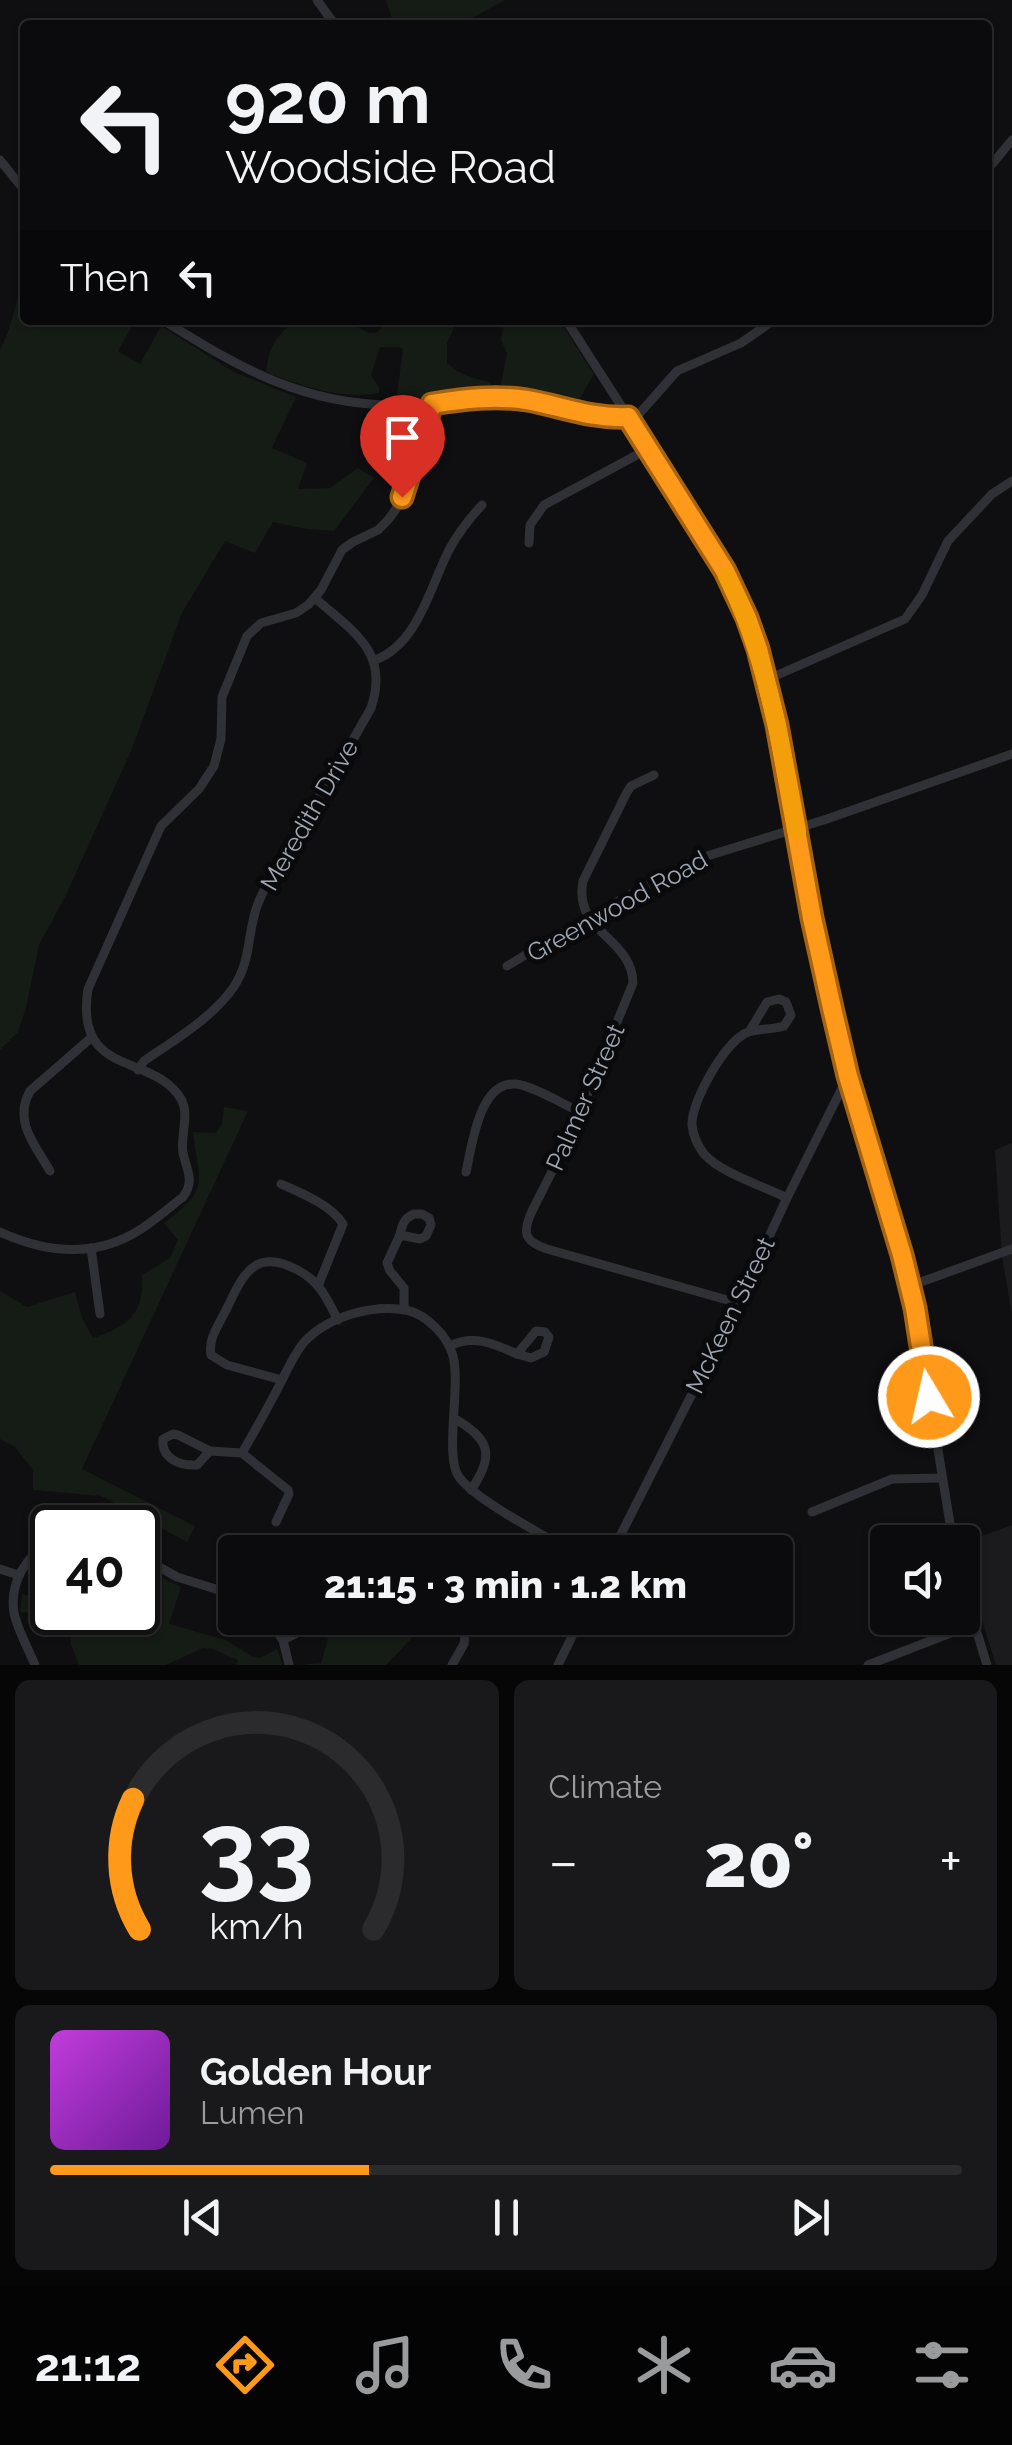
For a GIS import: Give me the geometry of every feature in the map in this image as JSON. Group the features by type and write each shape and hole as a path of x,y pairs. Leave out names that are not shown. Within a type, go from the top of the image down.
{"street":[{"path":"992,164 1012,140"},
{"path":"0,160 20,185"},
{"path":"171,325 236,365 286,386 362,403 432,404 511,398 630,420"},
{"path":"569,325 725,571 747,618 766,680 812,918 848,1076 910,1286 950,1525"},
{"path":"630,420 678,371 741,343 767,325"},
{"path":"0,1232 44,1248 91,1248 136,1233 183,1197 190,1185 182,1148 183,1102 168,1085 114,1059 92,1037 86,1002 92,977 161,826 200,789 214,766 221,740 222,697 246,636 261,623 296,613 316,598 342,550 378,530 396,509 432,404"},
{"path":"530,543 530,525 544,506 648,448"},
{"path":"766,680 905,620 948,541 992,494 1012,481"},
{"path":"316,598 355,634 375,660 391,652 406,638 456,538 482,505"},
{"name":"Meredith Drive","path":"138,1070 144,1061 216,1008 240,978 249,954 259,900 371,708 375,660"},
{"name":"Greenwood Road","path":"508,966 694,860 1012,754"},
{"path":"589,917 581,894 586,874 632,786 654,775"},
{"name":"Palmer Street","path":"589,917 626,955 633,983 560,1158 526,1224 526,1233 531,1242 548,1249 738,1303"},
{"path":"748,1032 766,1002 786,1002 791,1016 784,1026 748,1032 724,1053 692,1120 694,1136 716,1164 787,1198"},
{"path":"50,1171 24,1124 24,1103 30,1091 92,1037"},
{"name":"McKeen Street","path":"621,1535 848,1076"},
{"path":"466,1172 484,1103 504,1086 518,1084 580,1112"},
{"path":"281,1184 312,1200 343,1224 318,1286"},
{"path":"400,1235 387,1263 404,1288 404,1310"},
{"path":"91,1248 100,1314"},
{"path":"910,1286 1012,1249"},
{"path":"282,1380 219,1362 212,1355 211,1339 238,1286 256,1266 270,1262 296,1270 318,1286 338,1320"},
{"path":"242,1454 308,1338 338,1320 372,1310 404,1310 426,1320 450,1346 456,1378 456,1473 472,1490 546,1535"},
{"path":"450,1346 475,1339 517,1354"},
{"path":"454,1418 475,1432 486,1446 486,1461 472,1490"},
{"path":"210,1451 200,1464 190,1466 170,1458 162,1442 173,1434 210,1451 242,1454 288,1490 290,1494 276,1522"},
{"path":"812,1512 892,1479 942,1478"},
{"path":"30,1559 18,1575 14,1612 35,1665"},
{"path":"160,1567 218,1590"},
{"path":"0,1569 18,1575"},
{"path":"279,1635 289,1665"},
{"path":"283,1640 291,1635"},
{"path":"452,1665 465,1635"},
{"path":"558,1665 573,1635"},
{"path":"868,1665 946,1635"},
{"path":"977,1635 987,1665"}],"shaded area":[{"path":"386,0 505,0 464,20 392,20"},
{"path":"20,291 20,325 126,325 131,328 118,351 140,364 161,326 234,372 296,397 272,448 307,463 298,489 330,488 358,468 374,478 334,531 273,522 255,553 225,541 182,613 131,751 39,945 18,1032 0,1050 0,350"},
{"path":"288,325 355,325 376,333 385,325 456,325 447,343 447,363 462,373 490,382 492,390 396,401 403,349 380,347 371,375 379,393 321,390 266,372 274,344"},
{"path":"503,325 562,325 594,374 577,403 500,388 507,354 501,340"},
{"path":"224,1107 248,1111 82,1469 153,1505 118,1505 101,1496 33,1490 33,1470 15,1447 0,1439 0,1291 27,1307 75,1292 93,1338 125,1323 137,1309 142,1275 170,1258 178,1240 164,1223 189,1201 198,1184 193,1132 216,1133 222,1124"},
{"path":"1012,1143 1012,1314 1002,1257 995,1150"},
{"path":"160,1508 195,1526 187,1542 160,1528"},
{"path":"1012,1525 1012,1665 996,1665 980,1615 980,1537"},
{"path":"160,1577 181,1587 169,1624 226,1640 251,1656 260,1658 277,1649 283,1665 236,1665 238,1660 203,1648 166,1665 79,1665 71,1635 160,1635"},
{"path":"22,1594 30,1596 30,1613 20,1612"},
{"path":"325,1635 413,1635 386,1665 298,1665 321,1663 328,1639"}],"slow traffic":[{"path":"727,576 758,649 797,831"}],"route":[{"path":"402,497 432,404 495,398 528,400 578,413 628,417 708,541 740,602 758,649 777,725 832,1008 848,1076 902,1255 929,1397"}]}
